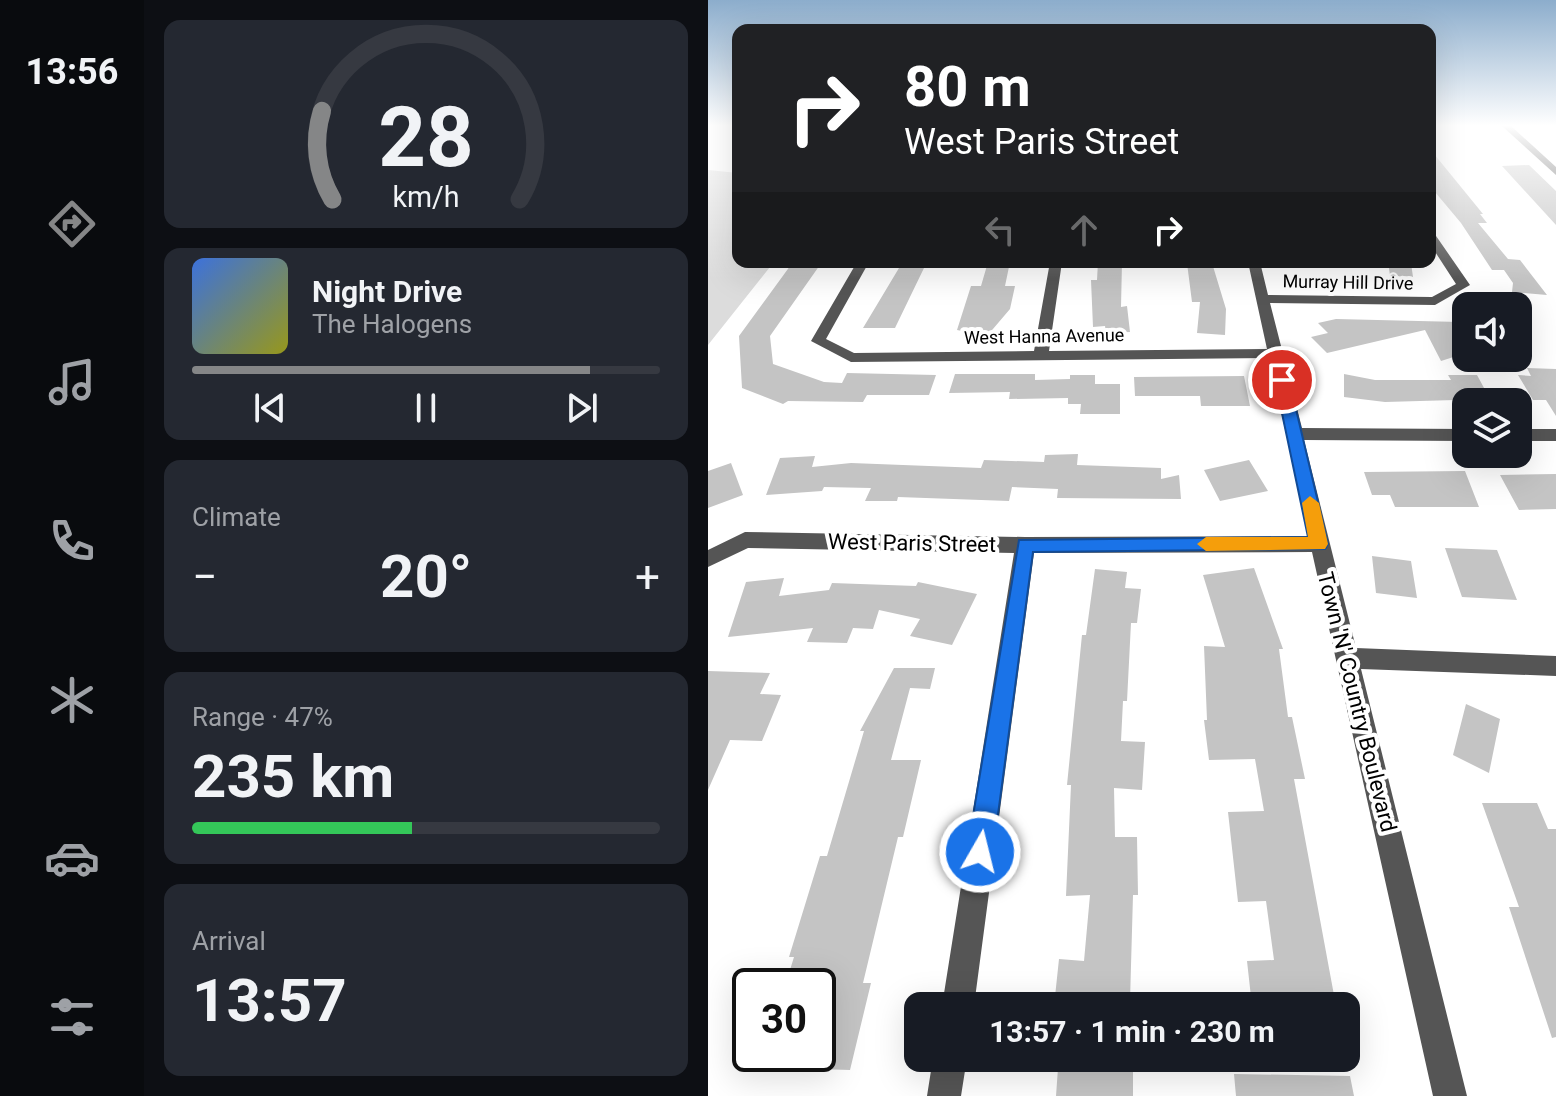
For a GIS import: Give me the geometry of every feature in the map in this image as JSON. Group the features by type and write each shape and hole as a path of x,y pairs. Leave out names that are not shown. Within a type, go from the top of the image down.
{"street":[{"name":"Murray Hill Drive","path":"1264,299 1435,301 1463,285 1436,244"},
{"name":"West Hanna Avenue","path":"860,268 818,341 851,358 1275,353"},
{"path":"1041,357 1055,268"},
{"name":"Town 'N' Country Boulevard","path":"1256,268 1450,1096"},
{"path":"1296,434 1452,435"},
{"path":"1532,435 1556,435"},
{"name":"West Paris Street","path":"708,559 745,540 1025,545 1319,544"},
{"path":"960,992 1025,545"},
{"path":"1348,658 1556,666"},
{"path":"944,1096 948,1072"}],"shaded area":[{"path":"708,177 732,177 732,268 769,268 708,345"}],"building":[{"path":"1436,177 1453,177 1487,223 1478,223 1508,259 1520,260 1547,295 1512,292 1513,283 1504,270 1492,270 1461,223 1436,193"},
{"path":"1512,177 1542,177 1556,191 1556,225"},
{"path":"789,268 818,268 770,336 773,364 824,382 842,383 847,373 936,375 929,395 867,395 863,402 788,401 783,404 742,388 739,336"},
{"path":"899,268 924,268 895,328 863,328"},
{"path":"986,268 1009,268 1005,286 1015,286 1010,309 987,336 957,330 971,286 981,286"},
{"path":"1098,268 1122,268 1121,307 1127,306 1130,332 1106,333 1105,326 1093,327 1091,280 1097,280"},
{"path":"1188,268 1214,268 1226,309 1225,335 1197,333 1200,302 1192,302"},
{"path":"1389,268 1412,268 1414,284 1391,282"},
{"path":"1336,319 1452,322 1452,357 1441,361 1425,330 1327,353 1311,337 1328,333 1318,323"},
{"path":"1532,368 1556,369 1556,416 1546,400 1533,400 1532,388 1526,388 1518,375 1531,376 1529,372"},
{"path":"955,374 1035,374 1035,380 1095,375 1095,384 1120,384 1120,414 1080,414 1081,404 1068,404 1068,398 1009,399 1010,392 949,393"},
{"path":"1344,374 1375,380 1451,380 1448,375 1477,375 1484,388 1452,388 1452,400 1385,402 1344,397"},
{"path":"1244,376 1250,406 1201,406 1200,396 1135,396 1134,377"},
{"path":"1078,454 1077,465 1161,468 1161,479 1179,475 1181,499 1057,498 1058,489 1012,487 1009,501 898,497 897,501 865,501 871,488 824,487 822,491 766,495 780,458 815,456 812,467 851,463 981,468 984,460 1044,462 1045,455"},
{"path":"1249,460 1268,491 1220,501 1204,470"},
{"path":"731,463 743,495 708,508 708,471"},
{"path":"1465,471 1479,507 1395,507 1390,495 1372,495 1364,472"},
{"path":"1556,474 1556,509 1519,510 1500,475"},
{"path":"1445,548 1497,550 1517,600 1462,597"},
{"path":"1372,556 1411,561 1417,598 1376,593"},
{"path":"1254,568 1283,649 1279,649 1288,717 1292,717 1305,779 1294,779 1333,992 1250,992 1247,961 1274,960 1266,901 1238,902 1228,812 1264,811 1255,759 1209,760 1204,720 1207,720 1204,646 1225,647 1203,575"},
{"path":"1095,569 1127,572 1125,588 1141,589 1137,623 1131,623 1127,701 1123,701 1121,741 1145,742 1142,790 1114,788 1115,837 1137,837 1138,895 1133,895 1130,992 1055,992 1059,959 1084,961 1090,895 1066,896 1071,785 1067,785 1082,635 1086,635"},
{"path":"784,578 779,596 829,590 832,583 916,586 918,582 977,594 952,645 910,636 920,619 879,610 873,629 853,628 847,643 807,642 813,628 728,637 746,582"},
{"path":"894,668 935,668 930,689 910,688 891,760 921,760 903,837 898,837 863,983 871,983 850,1070 836,1070 836,968 791,968 794,957 789,957 820,856 827,856 864,731 860,731"},
{"path":"708,671 770,673 760,694 781,695 762,741 730,740 708,790"},
{"path":"1466,704 1500,719 1489,773 1453,755"},
{"path":"1482,803 1537,803 1548,829 1556,829 1556,1037 1552,1038 1509,907 1519,907"},
{"path":"1058,1072 1133,1072 1133,1096 1056,1096"},
{"path":"1234,1074 1350,1076 1354,1096 1236,1096"}],"slow traffic":[{"path":"1206,544 1319,544 1310,503"}],"route":[{"path":"980,852 1025,545 1319,544 1282,380"}]}
